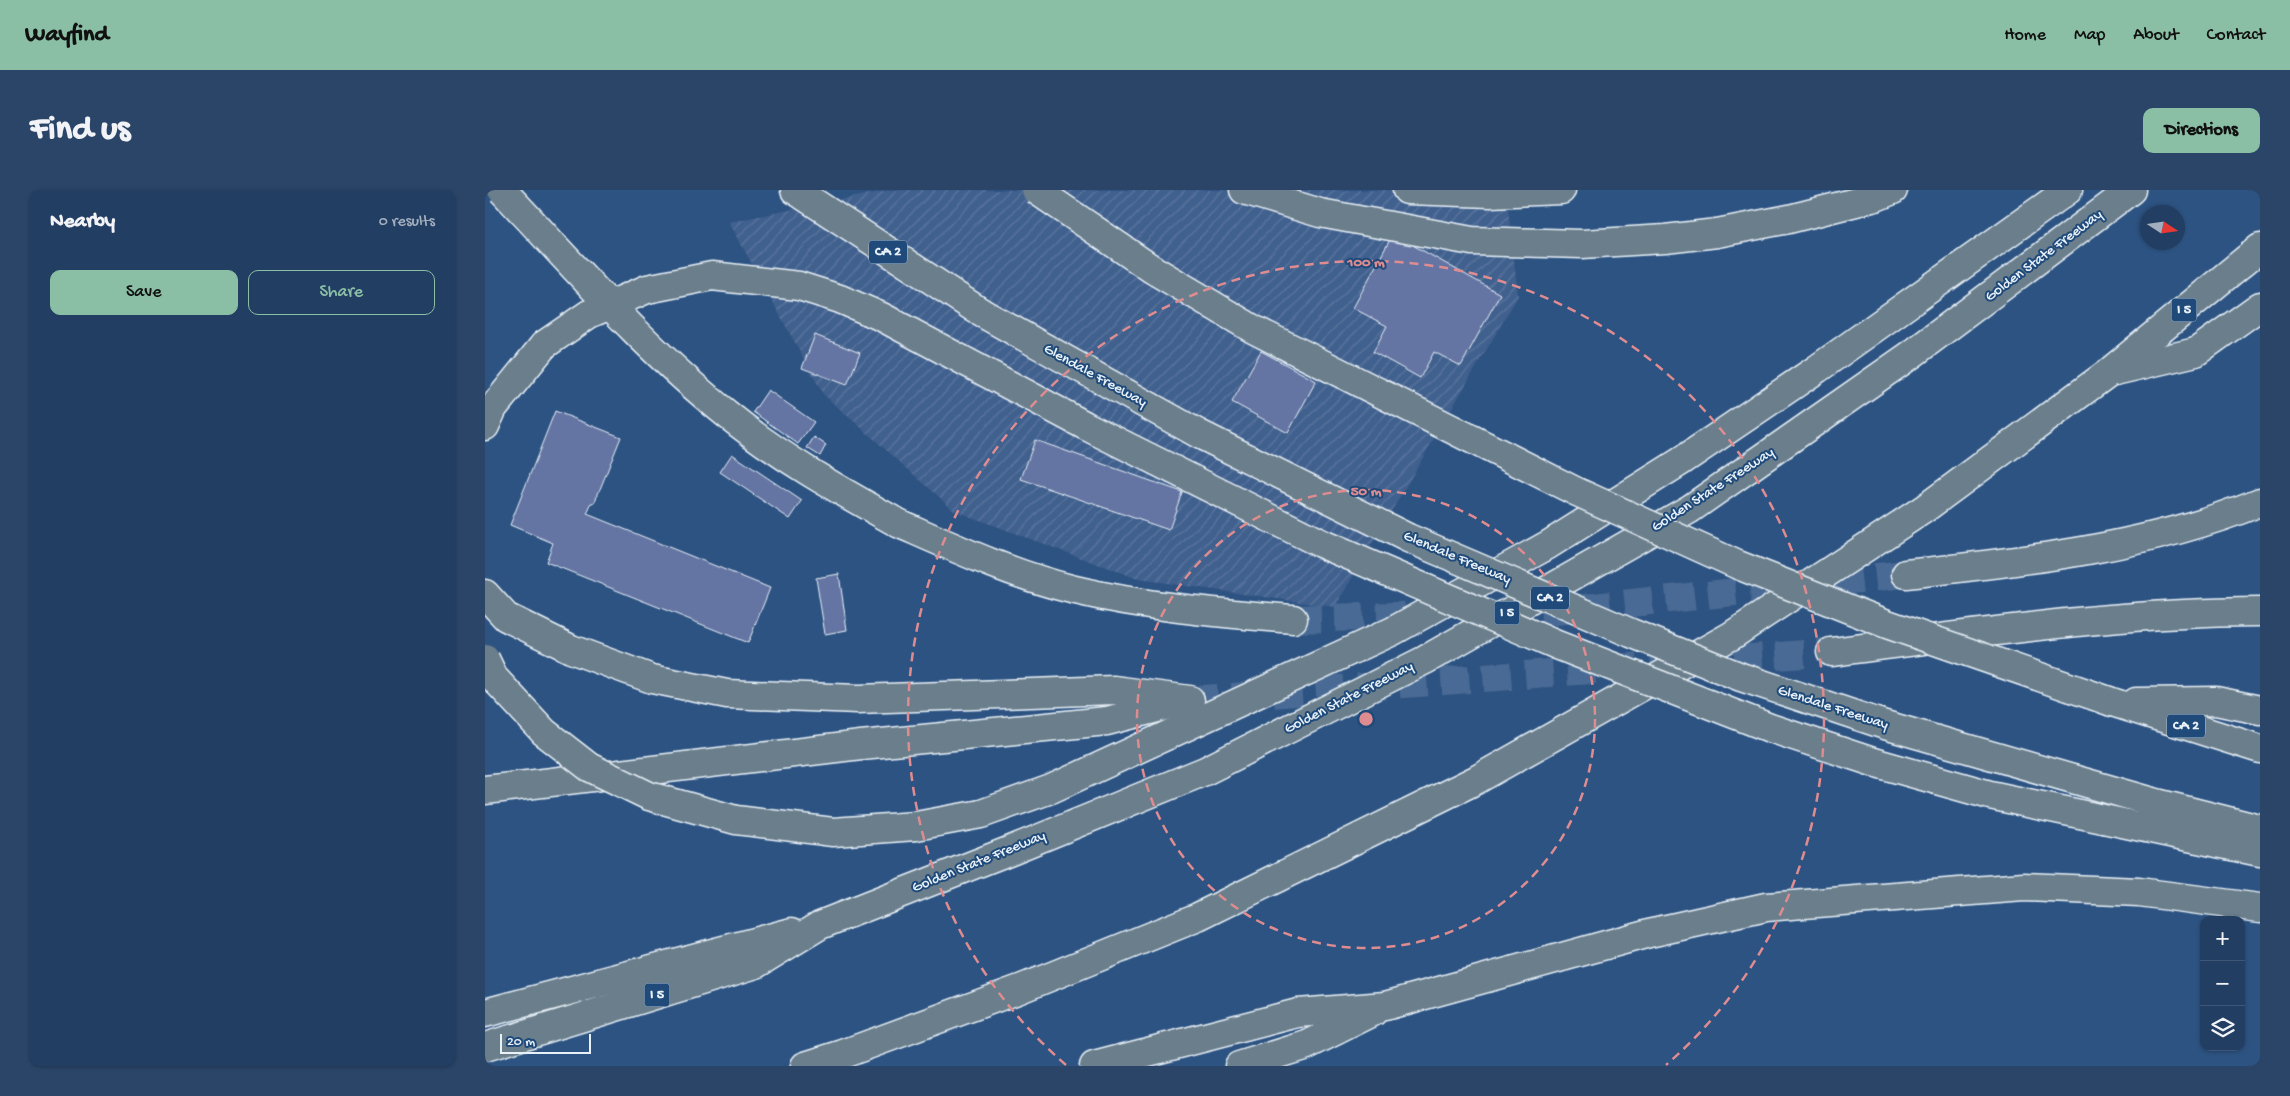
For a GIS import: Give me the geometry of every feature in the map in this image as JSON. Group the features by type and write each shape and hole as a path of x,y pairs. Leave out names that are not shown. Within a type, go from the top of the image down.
{"highway":[{"path":"502,190 662,358 729,416 807,472 898,523 997,566 1072,589 1180,609 1293,619"},
{"name":"Glendale Freeway","path":"795,190 974,309 1199,434 1407,538 1741,677 1885,725 2153,802 2260,829"},
{"name":"CA 2","path":"1036,190 1152,269 1253,329 1575,491 1738,565 1887,624 2111,702 2260,750"},
{"path":"1244,190 1320,212 1472,241 1582,244 1665,240 1717,233 1789,219 1876,197 1893,190"},
{"path":"1407,190 1490,193 1561,190"},
{"path":"485,659 494,678 544,732 589,767 649,796 736,820 833,832 916,826 981,814 1051,789 1393,631 1548,546 1680,462 1817,369 2068,190"},
{"name":"Golden State Freeway","path":"485,1047 756,964 820,925 1205,771 1425,660 1690,509 1912,354 2131,190"},
{"name":"I 5","path":"805,1066 843,1054 1020,989 1198,917 1476,780 1731,636 1924,509 2108,373 2260,248"},
{"path":"485,426 493,408 544,345 589,314 647,289 713,276 799,286 840,299 882,317 1086,426 1320,543 1557,646 1770,728 1873,762 1990,795 2260,852"},
{"path":"2108,373 2196,352 2260,306"},
{"path":"1905,574 1984,566 2123,544 2225,516 2260,502"},
{"path":"485,594 506,617 571,648 652,679 727,694 858,699 1113,690 1190,700 1107,721 861,746 485,790"},
{"path":"1831,652 2045,625 2211,612 2260,612"},
{"path":"2111,702 2216,701 2260,710"},
{"path":"1239,1066 1307,1044 1385,1006 1649,933 1766,907 2025,887 2139,892 2260,908"},
{"path":"485,1013 820,925"},
{"path":"1093,1066 1298,1013 1385,1006"}],"shaded area":[{"path":"890,190 1506,190 1518,296 1335,607 1138,579 955,511 823,394 729,222"}],"building":[{"path":"1393,234 1500,294 1461,366 1434,352 1420,378 1373,352 1387,326 1353,308"},
{"path":"815,335 860,353 847,385 802,368"},
{"path":"1261,351 1316,381 1288,433 1232,402"},
{"path":"768,390 814,422 798,444 753,412"},
{"path":"555,411 621,437 594,504 592,503 587,514 770,588 748,643 546,562 553,543 510,525"},
{"path":"814,437 826,445 820,456 807,448"},
{"path":"1035,440 1182,492 1169,530 1021,479"},
{"path":"732,454 802,501 790,519 720,472"},
{"path":"839,574 847,630 825,634 816,578"}],"tunnel":[{"path":"1499,613 1546,612 1906,574"},
{"path":"1293,619 1429,615"},
{"path":"1190,700 1831,652"}]}
